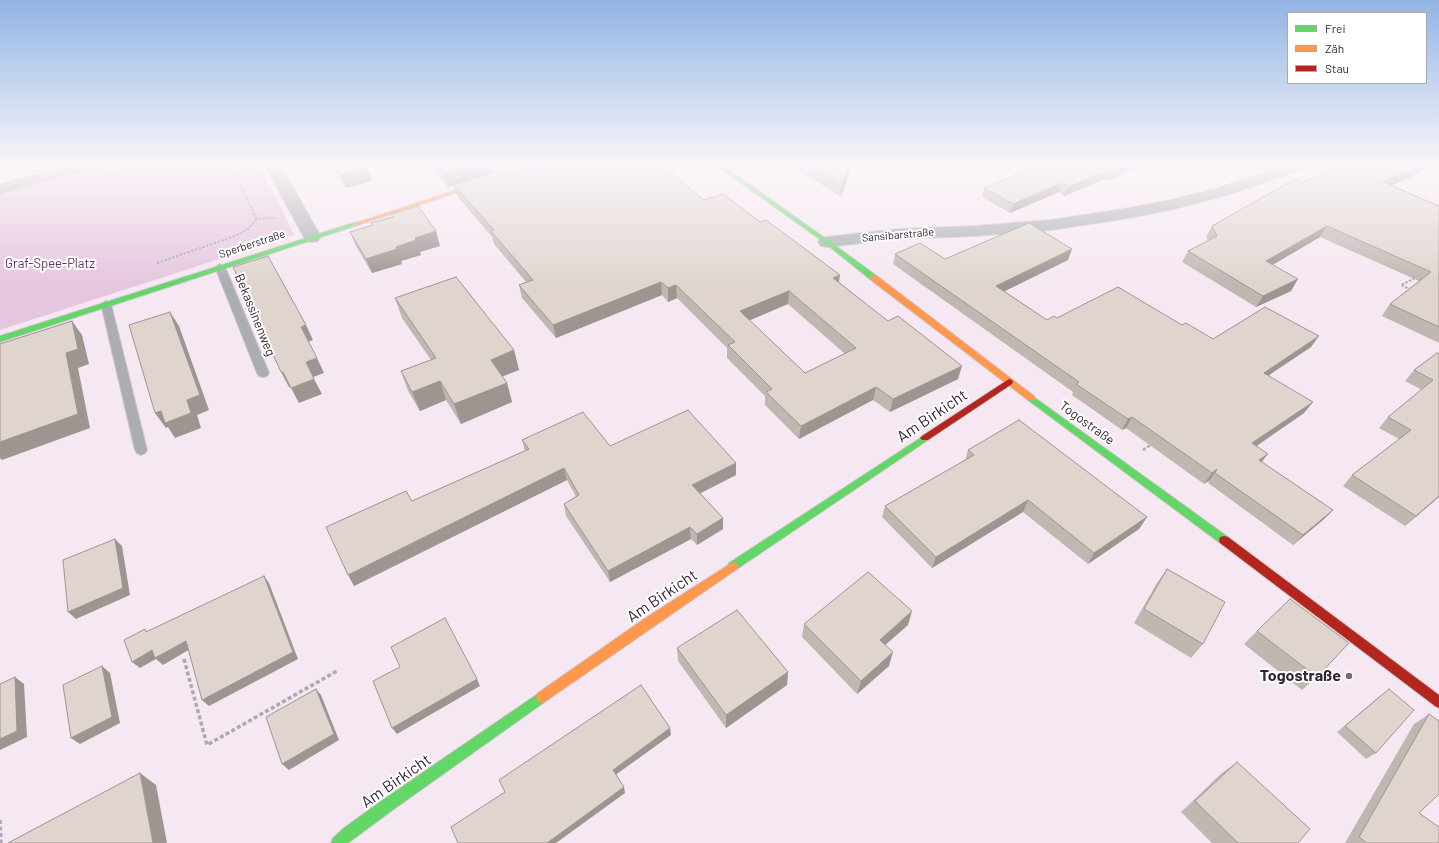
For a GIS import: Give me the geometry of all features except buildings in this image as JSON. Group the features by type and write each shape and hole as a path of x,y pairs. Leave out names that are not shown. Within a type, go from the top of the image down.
{"street":[{"path":"294,205 312,237"},
{"name":"Sperberstraße","path":"0,339 411,205"},
{"name":"Togostraße","path":"775,205 827,242 1009,382 1231,545 1439,702"},
{"name":"Sansibarstraße","path":"827,242 898,234 975,231 1051,225 1168,205"},
{"name":"Am Birkicht","path":"338,843 349,833 389,804 648,623 1009,382"}],"lane":[{"name":"Bekassinenweg","path":"220,267 263,373"},
{"path":"106,304 141,450"}],"path":[{"path":"250,205 257,219"},
{"path":"152,265 235,236 248,229 257,219 301,218"},
{"path":"1414,292 1401,285 1421,275"},
{"path":"1121,464 1153,443"},
{"path":"184,659 207,745 338,671"},
{"path":"0,820 1,843"}],"green space":[{"name":"Graf-Spee-Platz","path":"0,205 280,205 294,235 0,330"}],"traffic: fast":[{"path":"775,205 874,278"},
{"path":"0,339 356,224"},
{"path":"1031,398 1224,540"},
{"path":"733,566 925,438"},
{"path":"338,843 349,833 389,804 542,697"}],"traffic: slow":[{"path":"356,224 414,205"},
{"path":"874,278 1031,398"},
{"path":"542,697 733,566"}],"traffic: jam":[{"path":"925,438 1009,382"},
{"path":"1224,540 1439,702"}],"place":[{"name":"Togostraße","path":"1349,676"}]}
